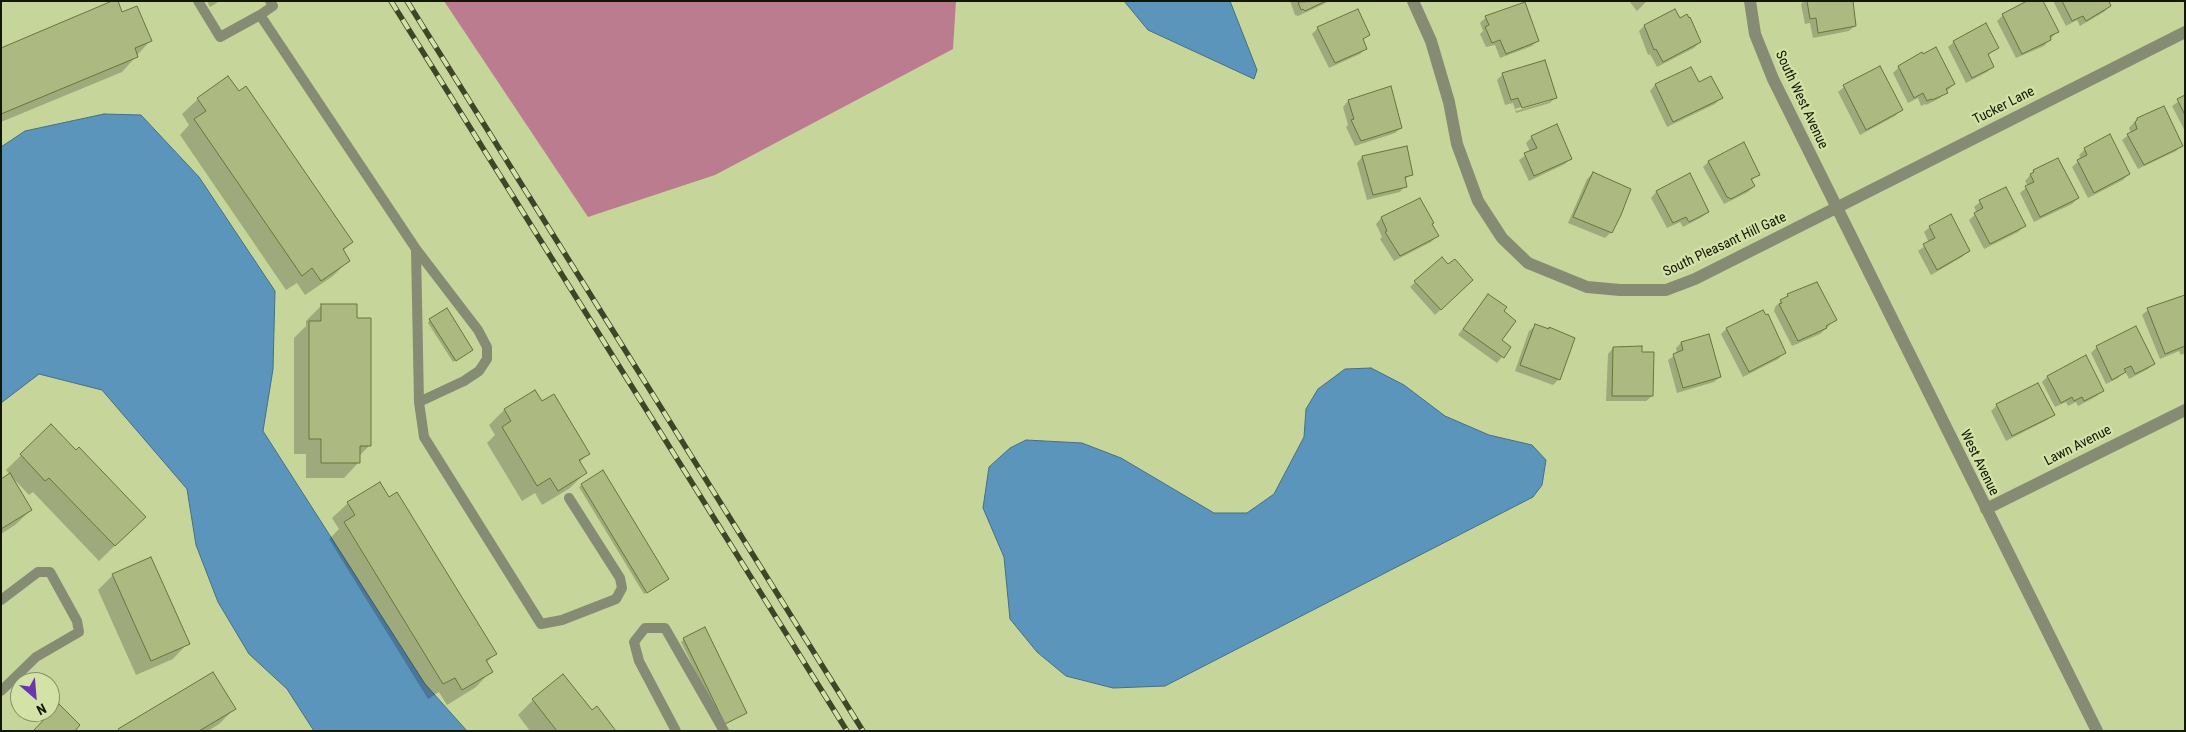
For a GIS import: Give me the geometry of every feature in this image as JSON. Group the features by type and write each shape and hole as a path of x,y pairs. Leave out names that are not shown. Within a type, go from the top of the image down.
{"street":[{"name":"South Pleasant Hill Gate","path":"1413,1 1431,40 1457,144 1478,201 1502,238 1528,263 1587,288 1666,290 1696,279 1837,208"},
{"name":"South West Avenue","path":"1750,1 1755,34 1773,79 1837,208"},
{"name":"Tucker Lane","path":"1837,208 2185,32"},
{"name":"West Avenue","path":"1837,208 2098,731"},
{"name":"Lawn Avenue","path":"1986,509 2185,410"}],"lane":[{"path":"198,1 220,37 273,6 270,1"},
{"path":"260,15 416,249 478,330 487,347 487,359 479,371 464,381 419,402"},
{"path":"416,249 419,402 424,437 541,624 562,620 616,599 622,588 620,578 569,498"},
{"path":"1,600 38,572 50,572 77,621 79,632 36,657 1,691"},
{"path":"676,731 639,661 634,642 646,628 665,628 724,731"}],"shaded area":[{"path":"444,1 956,1 953,49 715,175 588,217"}],"water":[{"path":"1124,1 1230,1 1257,70 1254,79 1148,30"},
{"path":"104,114 141,115 199,177 275,291 273,369 263,431 425,684 467,731 314,731 287,689 249,654 218,602 196,545 187,489 102,390 39,374 1,403 1,147 25,131"},
{"path":"1371,368 1404,385 1445,416 1489,435 1532,445 1546,460 1542,485 1533,497 1165,686 1113,688 1066,676 1037,652 1010,619 1004,557 983,508 989,467 1010,448 1026,440 1082,443 1121,458 1214,513 1247,513 1274,494 1304,437 1306,409 1318,389 1345,369"}],"building":[{"path":"112,1 118,1 122,12 137,6 152,41 135,48 138,57 1,114 1,48"},
{"path":"1326,1 1305,11 1301,10 1298,2"},
{"path":"1807,1 1853,1 1856,26 1818,33 1816,18 1810,19"},
{"path":"2027,1 2043,1 2059,32 2050,36 2051,40 2022,54 2002,14"},
{"path":"2062,1 2109,1 2111,6 2086,21 2083,16 2072,21"},
{"path":"1525,2 1539,41 1506,54 1500,40 1492,43 1485,27 1489,25 1485,16"},
{"path":"1358,9 1370,35 1363,39 1367,49 1335,63 1317,27"},
{"path":"1675,9 1680,18 1687,14 1690,17 1701,42 1663,62 1656,49 1654,50 1644,25"},
{"path":"1986,23 1999,48 1988,54 1994,67 1972,78 1953,41"},
{"path":"1936,47 1955,84 1946,89 1948,93 1932,100 1927,101 1923,93 1914,98 1898,66 1922,52 1923,54"},
{"path":"1545,60 1557,98 1522,108 1518,98 1511,100 1502,73"},
{"path":"1880,66 1903,110 1866,130 1843,85"},
{"path":"1691,67 1699,82 1711,76 1723,98 1673,122 1655,84"},
{"path":"228,76 239,91 246,86 353,242 343,249 350,261 321,281 312,268 302,276 194,119 206,111 197,98"},
{"path":"1391,86 1402,128 1361,141 1351,120 1354,119 1348,100"},
{"path":"2185,95 2185,115 2177,99"},
{"path":"2164,106 2183,146 2144,165 2127,134 2137,129 2135,122 2137,118"},
{"path":"1557,124 1572,159 1534,176 1524,153 1537,148 1531,136"},
{"path":"2110,134 2130,174 2094,193 2077,160 2087,155 2084,148"},
{"path":"1744,142 1760,175 1751,179 1755,186 1731,199 1727,197 1708,161"},
{"path":"1407,146 1413,175 1405,177 1407,187 1373,195 1362,156"},
{"path":"2058,158 2079,198 2040,217 2025,186 2034,182 2030,174 2034,172 2033,170"},
{"path":"1593,172 1631,189 1612,233 1573,217"},
{"path":"1690,173 1709,212 1689,222 1686,217 1673,223 1656,191"},
{"path":"2006,187 2026,226 1990,244 1974,213 1983,208 1979,200"},
{"path":"1420,198 1439,236 1400,256 1385,232 1387,231 1381,217"},
{"path":"1951,214 1970,251 1937,270 1923,244 1935,238 1929,226"},
{"path":"1442,257 1448,264 1455,259 1473,280 1441,310 1414,281"},
{"path":"1817,282 1837,320 1826,326 1827,328 1798,341 1779,304 1782,303 1780,300 1788,296 1787,294"},
{"path":"1488,294 1507,307 1504,311 1516,321 1502,340 1511,347 1504,358 1463,329"},
{"path":"2185,295 2185,346 2165,354 2147,308"},
{"path":"321,304 357,304 357,318 371,318 371,446 360,446 360,463 321,463 321,439 309,439 309,321 321,321"},
{"path":"447,308 473,350 456,361 429,319"},
{"path":"1763,310 1766,315 1768,314 1786,353 1749,372 1726,328"},
{"path":"1535,324 1549,329 1549,327 1575,338 1560,380 1520,365"},
{"path":"2136,326 2155,364 2135,374 2131,366 2124,369 2126,372 2112,380 2096,346"},
{"path":"1709,334 1721,377 1683,388 1673,354 1683,350 1681,342"},
{"path":"1642,346 1642,352 1654,352 1653,396 1612,396 1613,347"},
{"path":"2086,355 2104,391 2084,401 2082,397 2074,401 2072,397 2061,403 2047,376"},
{"path":"2038,383 2055,415 2012,436 1996,404"},
{"path":"535,390 542,401 554,394 590,454 579,460 587,473 558,491 550,478 537,486 502,427 511,421 504,409"},
{"path":"51,424 76,450 79,447 146,517 115,546 49,478 45,481 20,454"},
{"path":"603,470 669,579 647,593 581,484"},
{"path":"10,473 32,510 1,529 1,479"},
{"path":"380,482 389,497 397,492 497,654 486,660 493,672 462,690 455,678 443,684 344,522 355,515 347,502"},
{"path":"151,557 190,644 151,661 112,574"},
{"path":"705,627 747,713 725,724 683,638"},
{"path":"213,672 236,709 199,731 119,731 118,729"},
{"path":"563,674 592,710 597,706 616,731 557,731 532,699"},
{"path":"60,705 80,725 75,731 33,731 42,722 60,722"}],"railway":[{"path":"391,1 847,731"},
{"path":"407,1 863,731"}]}
